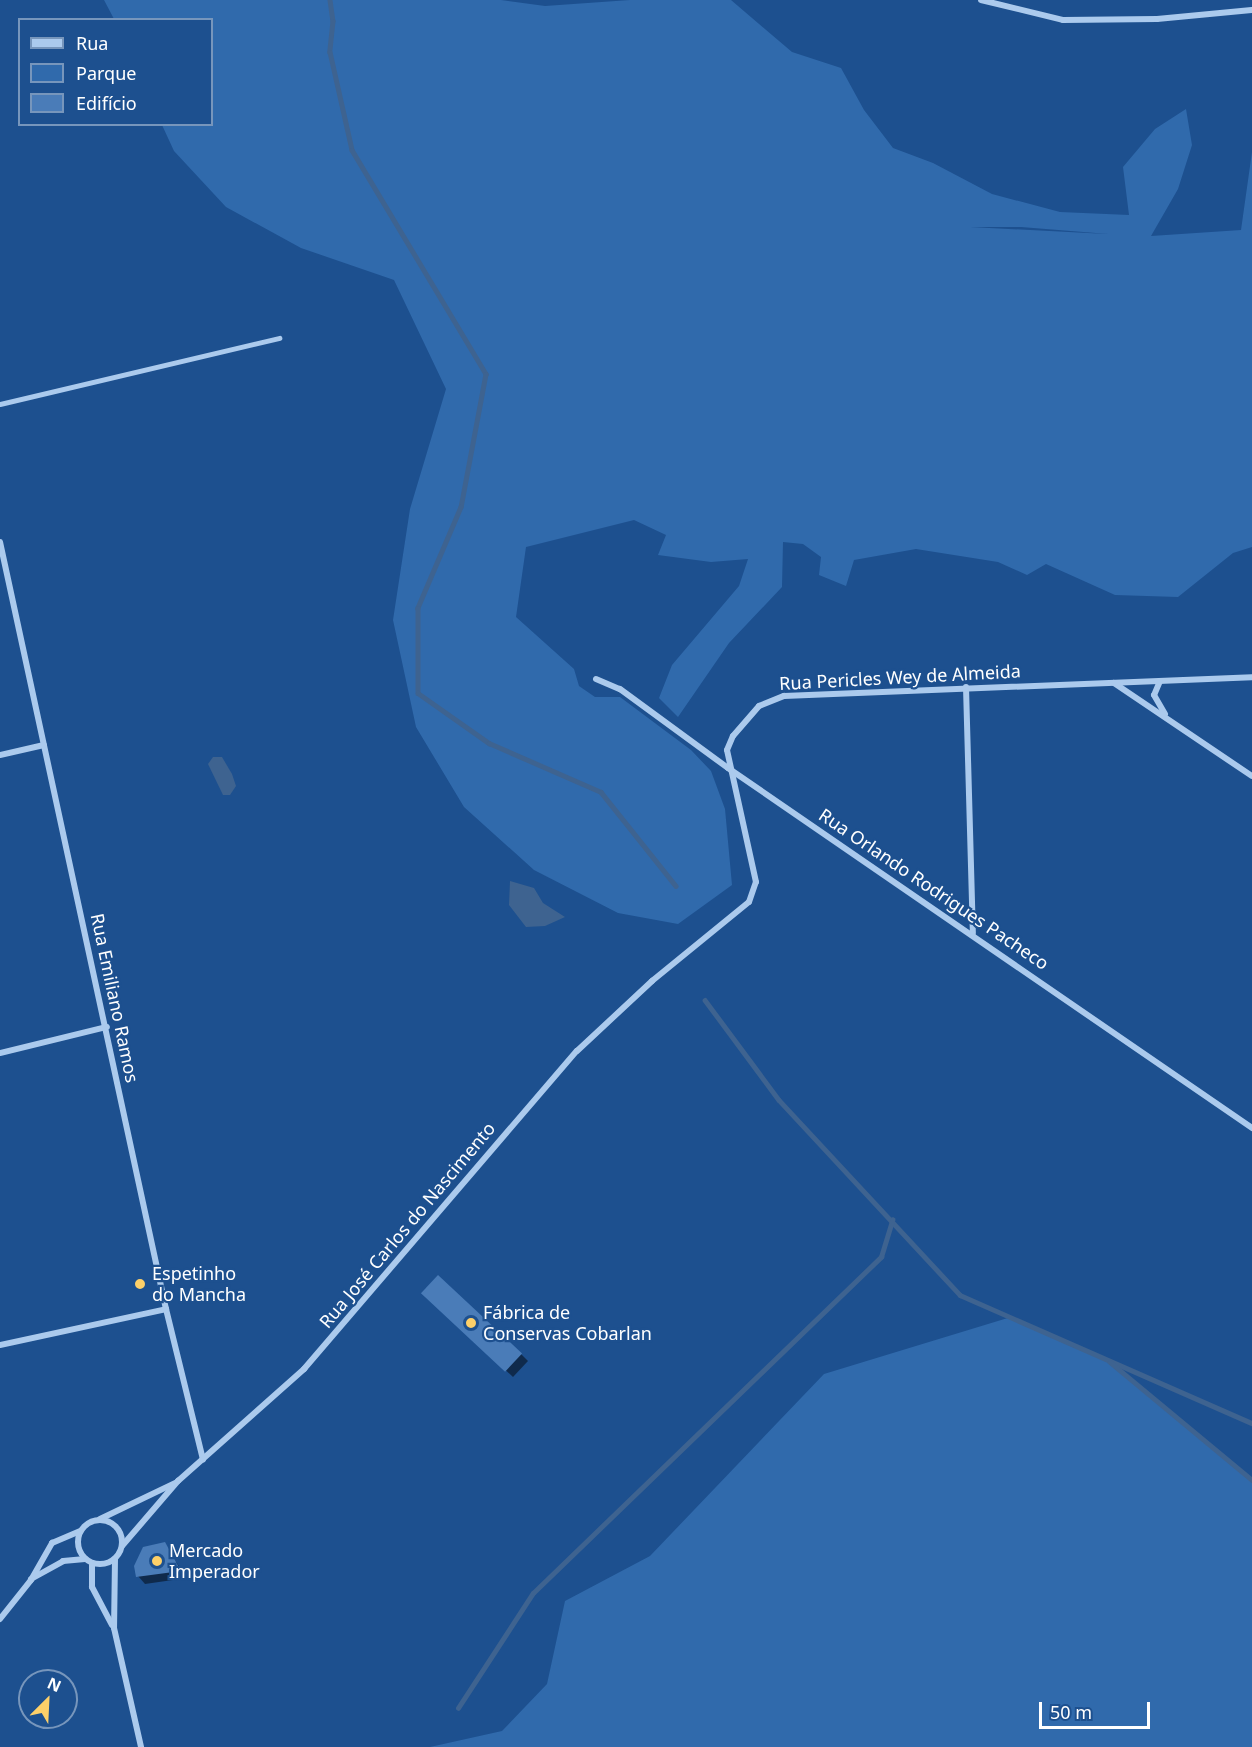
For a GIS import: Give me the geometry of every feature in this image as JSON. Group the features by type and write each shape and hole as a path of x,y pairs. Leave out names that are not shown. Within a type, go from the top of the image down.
{"street":[{"path":"981,0 1063,20 1157,19 1252,10"},
{"name":"Rua Emiliano Ramos","path":"0,542 107,1027 166,1309 203,1460"},
{"name":"Rua Pericles Wey de Almeida","path":"726,923 749,902 756,882 728,768 727,750 733,736 746,718 771,699 966,687 1252,677"},
{"name":"Rua Orlando Rodrigues Pacheco","path":"596,679 620,689 728,768 973,933 1252,1128"},
{"path":"1160,681 1154,691 1156,701 1174,724"},
{"path":"1114,682 1252,776"},
{"path":"966,687 973,933"},
{"path":"0,755 44,745"},
{"name":"Rua José Carlos do Nascimento","path":"122,1546 178,1481 304,1369 526,1106 652,981 726,923"},
{"path":"0,1053 107,1027"},
{"path":"0,1345 166,1309"},
{"name":"Rua José Carlos do Nascimento","path":"100,1519 178,1481"},
{"path":"0,1619 31,1580 52,1543 100,1519 120,1531 122,1546 115,1559 114,1628 141,1747"},
{"path":"80,1530 78,1546 85,1559 92,1563 115,1559"},
{"path":"31,1580 63,1561 85,1559"},
{"path":"92,1563 92,1587 114,1628"}],"lane":[{"path":"0,404 279,338"}],"green space":[{"path":"104,0 501,0 545,6 630,0 731,0 792,52 841,68 864,110 893,148 933,163 992,194 1060,212 1129,215 1123,167 1155,129 1186,109 1192,145 1178,189 1151,236 1241,230 1252,152 1252,547 1233,553 1178,597 1115,595 1046,564 1027,575 998,562 916,549 854,560 846,586 819,575 821,557 803,544 783,542 782,587 729,643 678,717 659,698 672,665 739,586 748,559 711,562 658,555 666,535 634,520 526,547 516,617 574,669 579,686 595,697 620,697 691,750 711,771 725,809 732,885 678,924 618,913 534,870 464,807 416,727 393,620 410,509 446,389 394,280 301,248 226,207 174,151 162,126 213,126 213,18 113,18","holes":["970,227 1021,227 1108,234"]},
{"path":"1011,1317 1106,1359 1252,1480 1252,1747 430,1747 502,1731 547,1684 565,1601 650,1556 824,1374"}],"shaded area":[{"path":"213,757 222,757 232,774 236,786 230,795 223,795 208,764"},
{"path":"510,881 534,888 543,903 565,917 545,926 526,927 509,905"}],"building":[{"name":"Fábrica de Conservas Cobarlan","path":"438,1275 522,1353 505,1372 421,1293"},
{"name":"Mercado Imperador","path":"165,1542 181,1571 136,1577 134,1566 143,1547"}],"waterway":[{"path":"330,0 333,21 330,52 352,150 486,374 461,507 418,608 418,693 489,743 601,792 676,886"},
{"path":"705,1000 779,1100 960,1295 1252,1423"},
{"path":"458,1708 533,1593 881,1257 892,1220"},
{"path":"1110,1362 1252,1480"}],"place":[{"name":"Espetinho do Mancha","path":"140,1284"},
{"name":"Fábrica de Conservas Cobarlan","path":"471,1323"},
{"name":"Mercado Imperador","path":"157,1561"}]}
